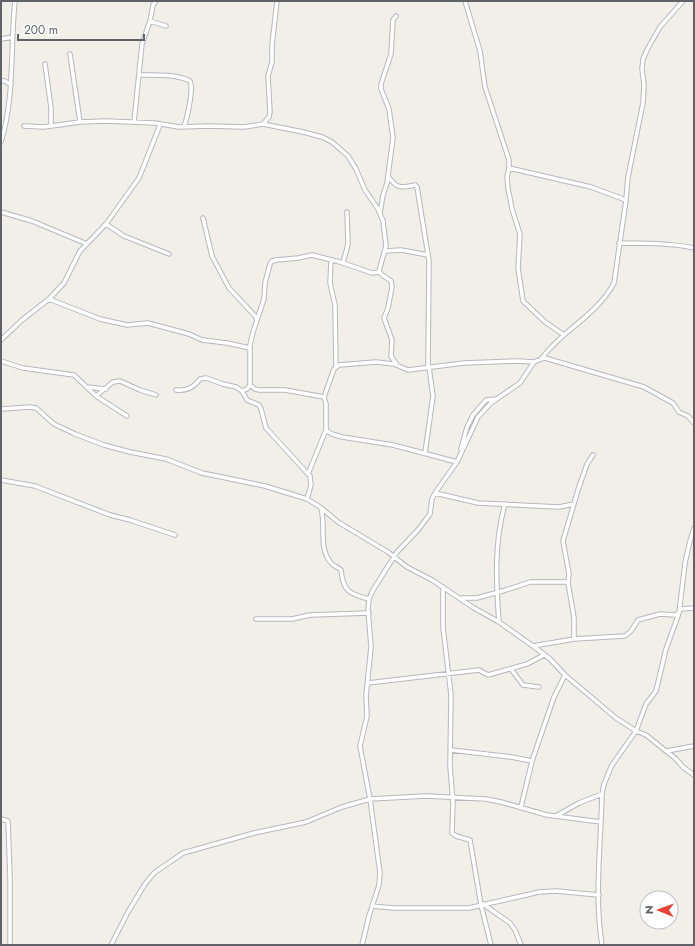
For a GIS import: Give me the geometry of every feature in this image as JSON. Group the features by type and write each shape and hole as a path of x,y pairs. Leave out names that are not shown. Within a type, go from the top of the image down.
{"street":[{"path":"1,142 7,124 10,102 15,1"},
{"path":"134,122 142,44 150,21 153,5 156,1"},
{"path":"264,124 269,117 270,112 268,76 272,62 272,45 277,1"},
{"path":"466,1 480,51 483,79 509,160 507,177 508,188 512,209 520,234 518,268 523,301 546,322 564,335"},
{"path":"362,945 379,885 380,872 370,800 360,746 366,716 371,647 369,599 394,556 429,516 431,512 432,499 457,462 478,417 491,403 520,383 534,362 584,318 612,287 617,270 628,177 643,103 644,85 642,69 644,55 660,27 683,1"},
{"path":"380,214 381,202 387,183 393,135 389,109 381,90 381,84 391,54 393,20 396,16"},
{"path":"150,21 166,26"},
{"path":"1,39 13,37"},
{"path":"70,54 80,122"},
{"path":"45,64 52,126"},
{"path":"140,75 185,78 190,81 192,84 184,127"},
{"path":"1,81 5,81 11,85"},
{"path":"24,126 44,127 80,122 134,122 184,127 244,127 264,124 315,135 332,142 343,151 353,163 365,190 380,214 385,230 386,251 380,272"},
{"path":"1,123 7,124"},
{"path":"1,340 22,320 49,299 64,283 75,260 87,244 106,224 139,178 160,125"},
{"path":"509,168 591,187 626,200"},
{"path":"388,176 398,187 415,185 417,187 428,255 428,367 433,396 425,453"},
{"path":"1,212 32,221 87,244"},
{"path":"343,263 348,244 347,212"},
{"path":"203,218 212,256 229,288 255,316 257,321"},
{"path":"106,224 124,236 169,254"},
{"path":"619,243 649,242 677,244 694,248"},
{"path":"386,251 400,250 428,255"},
{"path":"242,391 247,389 250,385 250,348 253,332 264,299 265,283 270,264 272,261 276,260 298,258 312,254 372,273 380,272 389,279 392,285 388,308 384,318 392,340 391,356 397,365"},
{"path":"308,474 326,430 326,404 324,397 336,366 335,310 330,283 331,260"},
{"path":"49,299 118,323 127,325 148,323 189,334 202,340 250,348"},
{"path":"1,357 1,361 14,366 41,372 70,374 77,378 96,396 127,416"},
{"path":"540,358 567,364 644,387 673,402 679,412 688,416 694,423"},
{"path":"336,366 369,362 397,365 406,370 474,362 534,362"},
{"path":"176,390 188,390 203,378 236,387 242,391 247,400 259,405 266,428 308,474 311,480 311,485 306,499"},
{"path":"96,396 113,382 120,381 156,395"},
{"path":"250,385 259,390 285,390 324,397"},
{"path":"87,387 106,389"},
{"path":"1,409 36,408 54,424 104,446 166,459 202,473 265,486 306,499 320,507 338,522 394,556 407,567 461,598 533,646 616,718 667,751 683,767 694,775"},
{"path":"326,430 332,434 350,439 393,446 457,462"},
{"path":"574,639 574,618 568,582 569,574 563,541 587,464 594,455"},
{"path":"1,480 35,486 110,515 175,535"},
{"path":"435,493 473,502 559,507 574,504"},
{"path":"499,622 497,593 498,538 505,504"},
{"path":"320,507 324,520 324,544 326,556 331,564 341,570 342,580 347,589 357,596 369,599"},
{"path":"602,945 599,895 602,794 604,784 612,765 636,731 646,704 656,691 666,650 680,611 685,563 694,528"},
{"path":"461,598 471,599 497,593 530,582 568,582"},
{"path":"443,587 443,627 451,695 450,766 452,833 456,836 470,840 491,945"},
{"path":"533,646 574,639 625,636 636,621 640,619 660,614 674,615 680,611 694,608"},
{"path":"256,619 292,619 310,615 369,613"},
{"path":"368,682 479,670 488,675 532,662 544,655"},
{"path":"511,669 523,684 539,687"},
{"path":"521,807 532,761 554,697 565,675"},
{"path":"667,751 694,746"},
{"path":"451,750 532,761"},
{"path":"555,816 579,803 602,794"},
{"path":"111,945 128,912 145,884 154,873 183,853 254,833 306,822 342,807 370,800 402,797 452,797 486,799 521,807 542,814 601,822"},
{"path":"1,819 8,821 10,945"},
{"path":"372,906 433,909 469,908 539,892 599,895"},
{"path":"482,905 510,923 515,930 521,945"}]}
